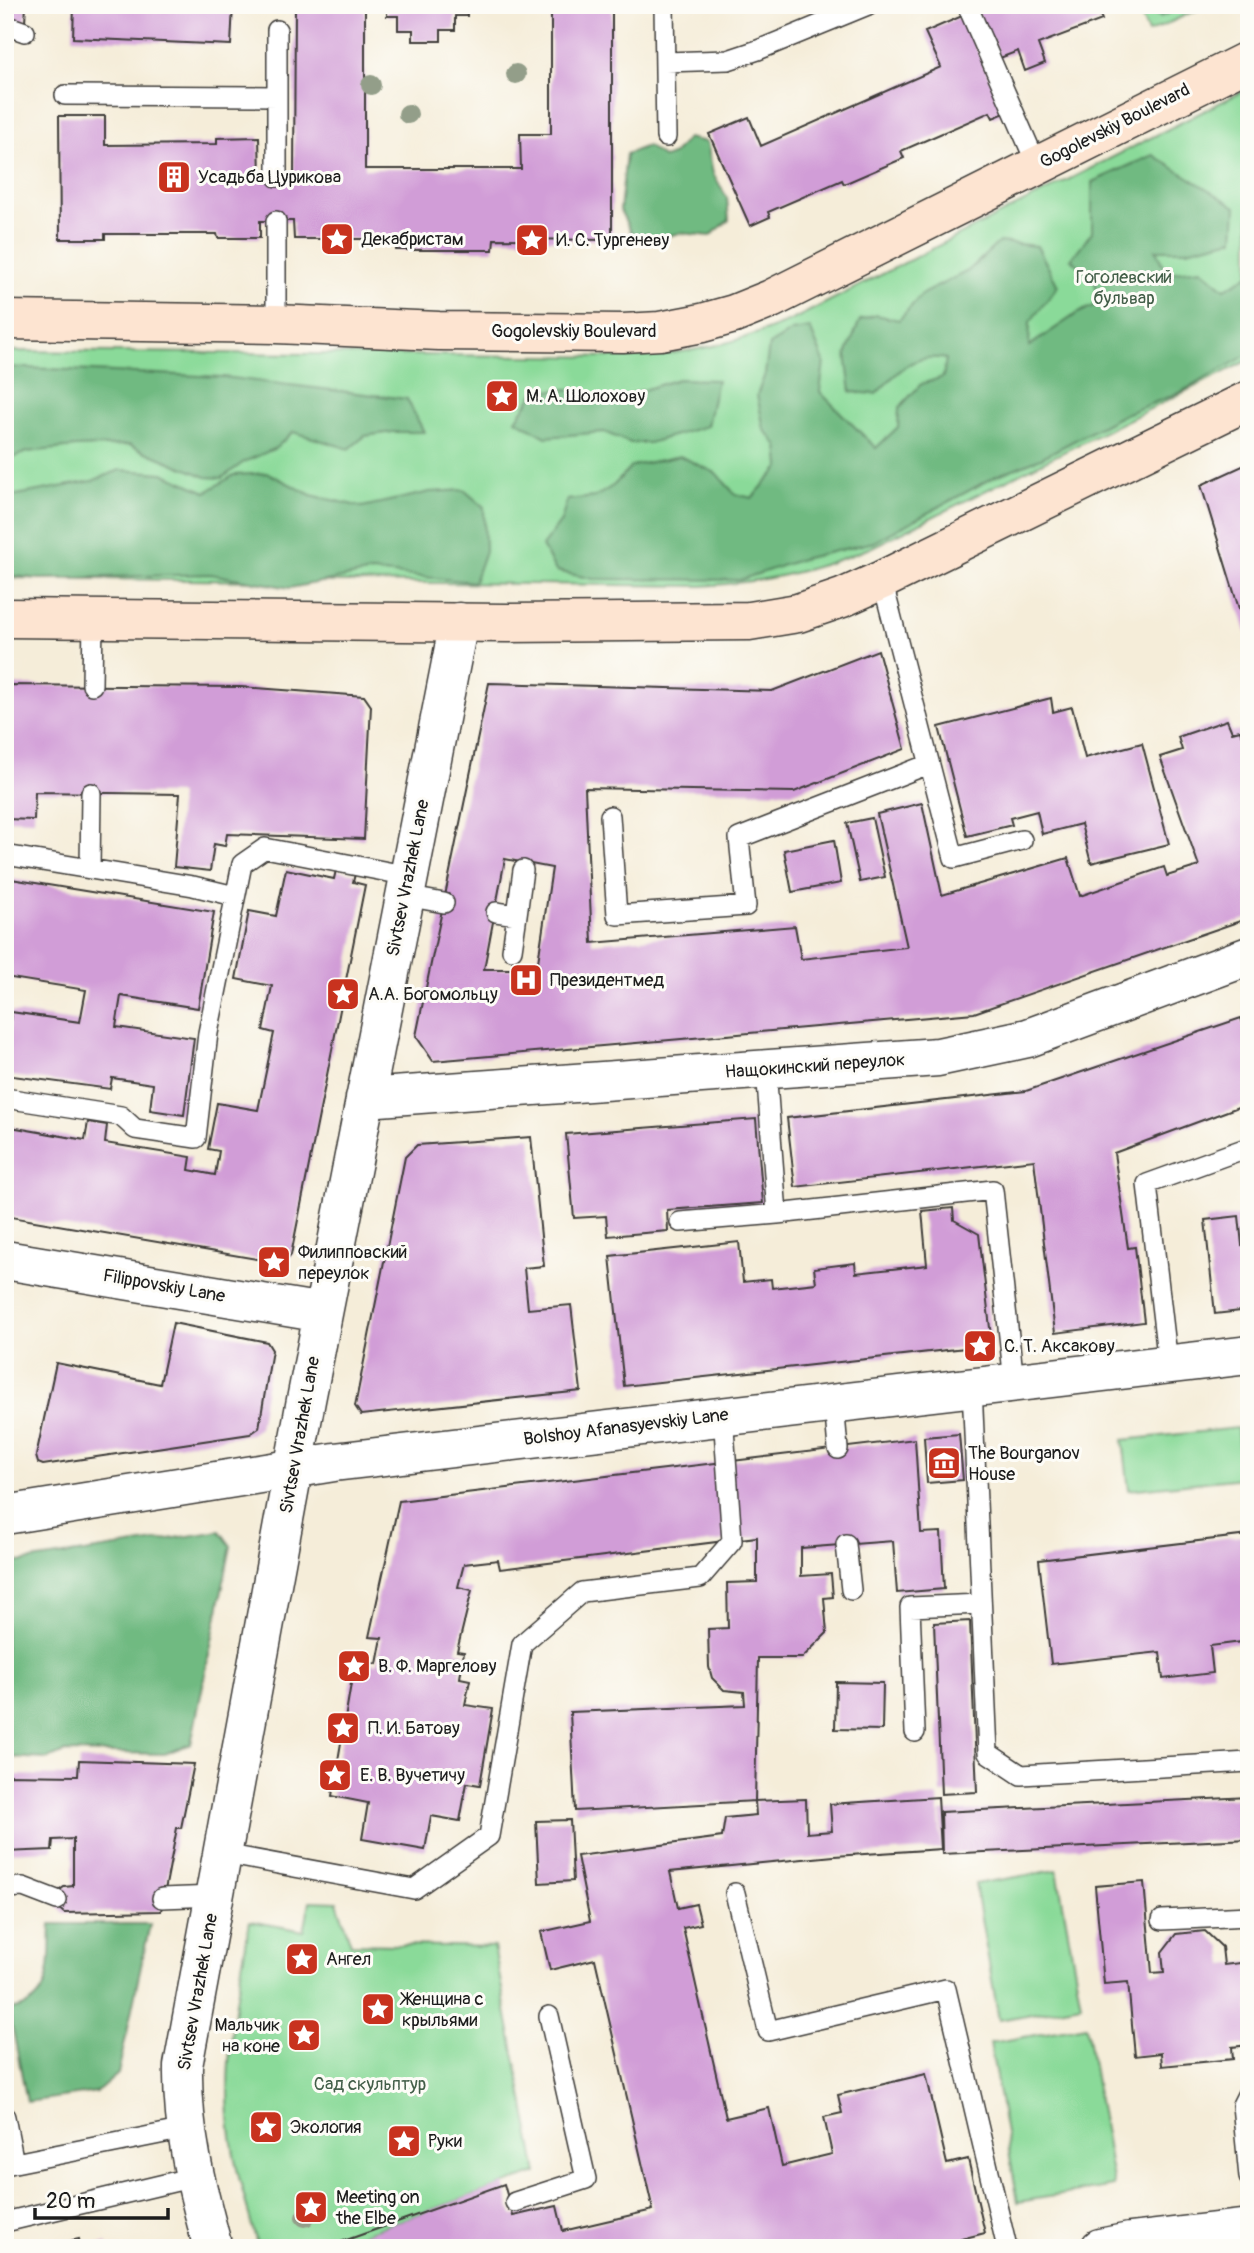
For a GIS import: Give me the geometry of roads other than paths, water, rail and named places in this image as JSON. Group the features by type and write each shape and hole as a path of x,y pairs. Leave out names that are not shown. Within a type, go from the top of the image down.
{"main road":[{"name":"Gogolevskiy Boulevard","path":"5,320 276,324 439,331 623,334 660,331 702,323 772,299 1249,60"},
{"path":"5,618 459,622 749,621 798,613 842,598 881,580 1249,400"}],"street":[{"name":"Sivtsev Vrazhek Lane","path":"213,2248 194,2177 185,2129 183,2066 323,1313 459,622"},
{"name":"Нащокинский переулок","path":"365,1098 938,1057 987,1048 1060,1027 1249,957"},
{"name":"Filippovskiy Lane","path":"5,1259 323,1313"},
{"name":"Bolshoy Afanasyevskiy Lane","path":"5,1515 334,1462 1249,1355"},
{"path":"1100,2248 1143,2240 1249,2228"}],"lane":[{"path":"664,5 666,137"},
{"path":"665,62 728,60 868,5"},
{"path":"967,5 1037,165"},
{"path":"5,25 25,32"},
{"path":"277,30 277,177"},
{"path":"65,95 277,96"},
{"path":"276,221 276,324"},
{"path":"881,580 954,858 1021,841"},
{"path":"92,685 93,618"},
{"path":"610,816 617,915 746,906 739,838 929,764"},
{"path":"90,869 91,793"},
{"path":"5,1098 121,1116 135,1129 196,1138 208,1033 242,864 265,848 407,886 444,903"},
{"path":"5,855 193,886 235,896"},
{"path":"512,950 523,870"},
{"path":"496,912 517,915"},
{"path":"766,1069 777,1214"},
{"path":"1168,1364 1147,1184 1249,1147"},
{"path":"680,1222 993,1190 1014,1382"},
{"path":"972,1387 988,1753 1021,1775 1249,1762"},
{"path":"834,1403 838,1449"},
{"path":"223,1854 414,1889 489,1836 522,1644 582,1592 700,1577 732,1541 723,1415"},
{"path":"846,1544 850,1590"},
{"path":"915,1732 910,1607 981,1604"},
{"path":"5,1888 23,1887 57,1900"},
{"path":"735,1893 768,2031 946,1989 1007,2248"},
{"path":"163,1898 215,1896"},
{"path":"1162,1920 1249,1916"},
{"path":"515,2202 586,2179 549,2016"},
{"path":"1249,2091 1242,2105 1249,2177"},
{"path":"5,2118 10,2164 185,2129"},
{"path":"5,2222 194,2177"}],"place":[{"name":"Усадьба Цурикова","path":"174,177"},
{"name":"Декабристам","path":"337,239"},
{"name":"И. С. Тургеневу","path":"532,240"},
{"name":"М. А. Шолохову","path":"502,396"},
{"name":"Президентмед","path":"526,980"},
{"name":"А.А. Богомольцу","path":"343,994"},
{"name":"Филипповский переулок","path":"274,1262"},
{"name":"С. Т. Аксакову","path":"980,1346"},
{"name":"The Bourganov House","path":"944,1463"},
{"name":"В. Ф. Маргелову","path":"354,1666"},
{"name":"П. И. Батову","path":"343,1728"},
{"name":"Е. В. Вучетичу","path":"335,1775"},
{"name":"Ангел","path":"302,1959"},
{"name":"Женщина с крыльями","path":"378,2009"},
{"name":"Мальчик на коне","path":"304,2035"},
{"name":"Экология","path":"266,2127"},
{"name":"Руки","path":"404,2141"},
{"name":"Meeting on the Elbe","path":"311,2207"}],"park label":[{"name":"Гоголевский бульвар","path":"1124,287"},
{"name":"Сад скульптур","path":"370,2084"}]}
